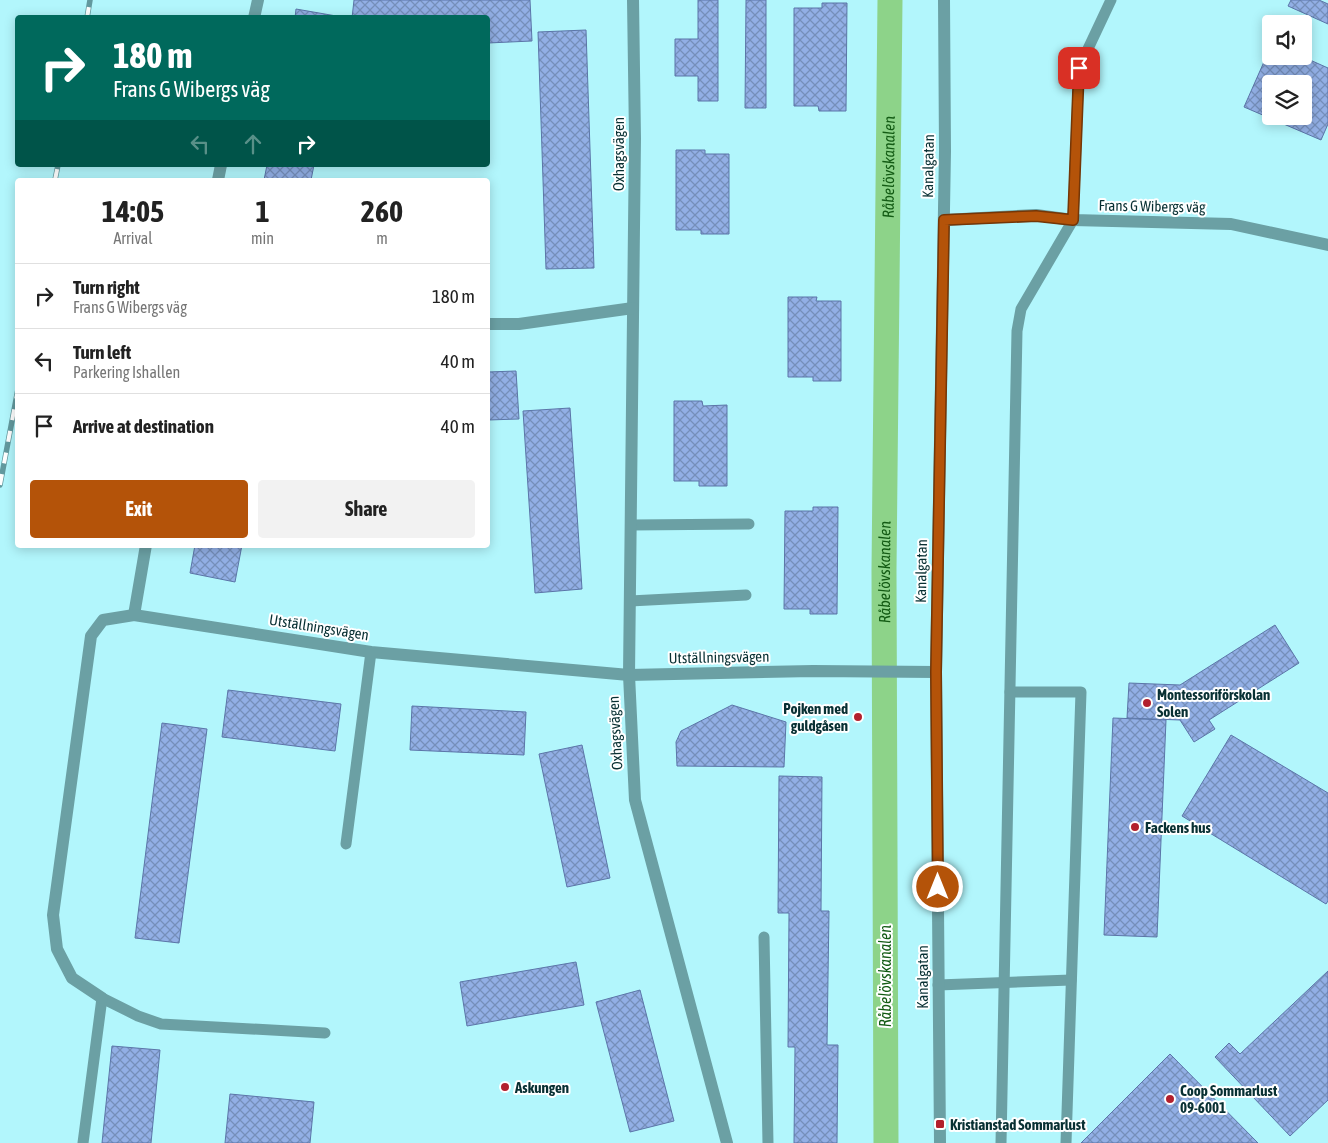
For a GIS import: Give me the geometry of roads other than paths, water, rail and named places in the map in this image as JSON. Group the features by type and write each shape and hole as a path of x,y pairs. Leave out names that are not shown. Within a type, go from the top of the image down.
{"street":[{"path":"255,15 258,0"},
{"name":"Oxhagsvägen","path":"633,0 635,138 629,675 635,800 727,1143"},
{"name":"Kanalgatan","path":"940,1143 936,672 944,220 944,0"},
{"name":"Frans G Wibergs väg","path":"944,220 1036,216 1073,220 1231,224 1328,245"},
{"path":"490,324 519,324 633,308"},
{"path":"134,615 145,548"},
{"name":"Utställningsvägen","path":"102,998 72,978 57,949 53,915 91,636 103,620 134,615 371,652 629,675 864,671 936,672"}],"lane":[{"path":"1001,1143 1017,331 1021,309 1073,220 1079,68 1112,0"},
{"path":"631,525 749,524"},
{"path":"630,601 746,595"},
{"path":"346,844 371,652"},
{"path":"1010,692 1081,692 1066,1143"},
{"path":"764,936 768,1143"},
{"path":"938,985 1071,980"},
{"path":"83,1143 102,998 138,1016 161,1024 324,1033"}],"waterway":[{"name":"Råbelövskanalen","path":"886,1143 884,570 890,0"}],"railway":[{"path":"88,15 90,0"},
{"path":"55,178 58,167"},
{"path":"0,485 15,405"}],"place":[{"name":"Montessoriförskolan Solen","path":"1147,703"},
{"name":"Pojken med guldgåsen","path":"858,717"},
{"name":"Fackens hus","path":"1135,827"},
{"name":"Askungen","path":"505,1087"},
{"name":"Coop Sommarlust 09-6001","path":"1170,1099"},
{"name":"Kristianstad Sommarlust","path":"940,1124"}]}
